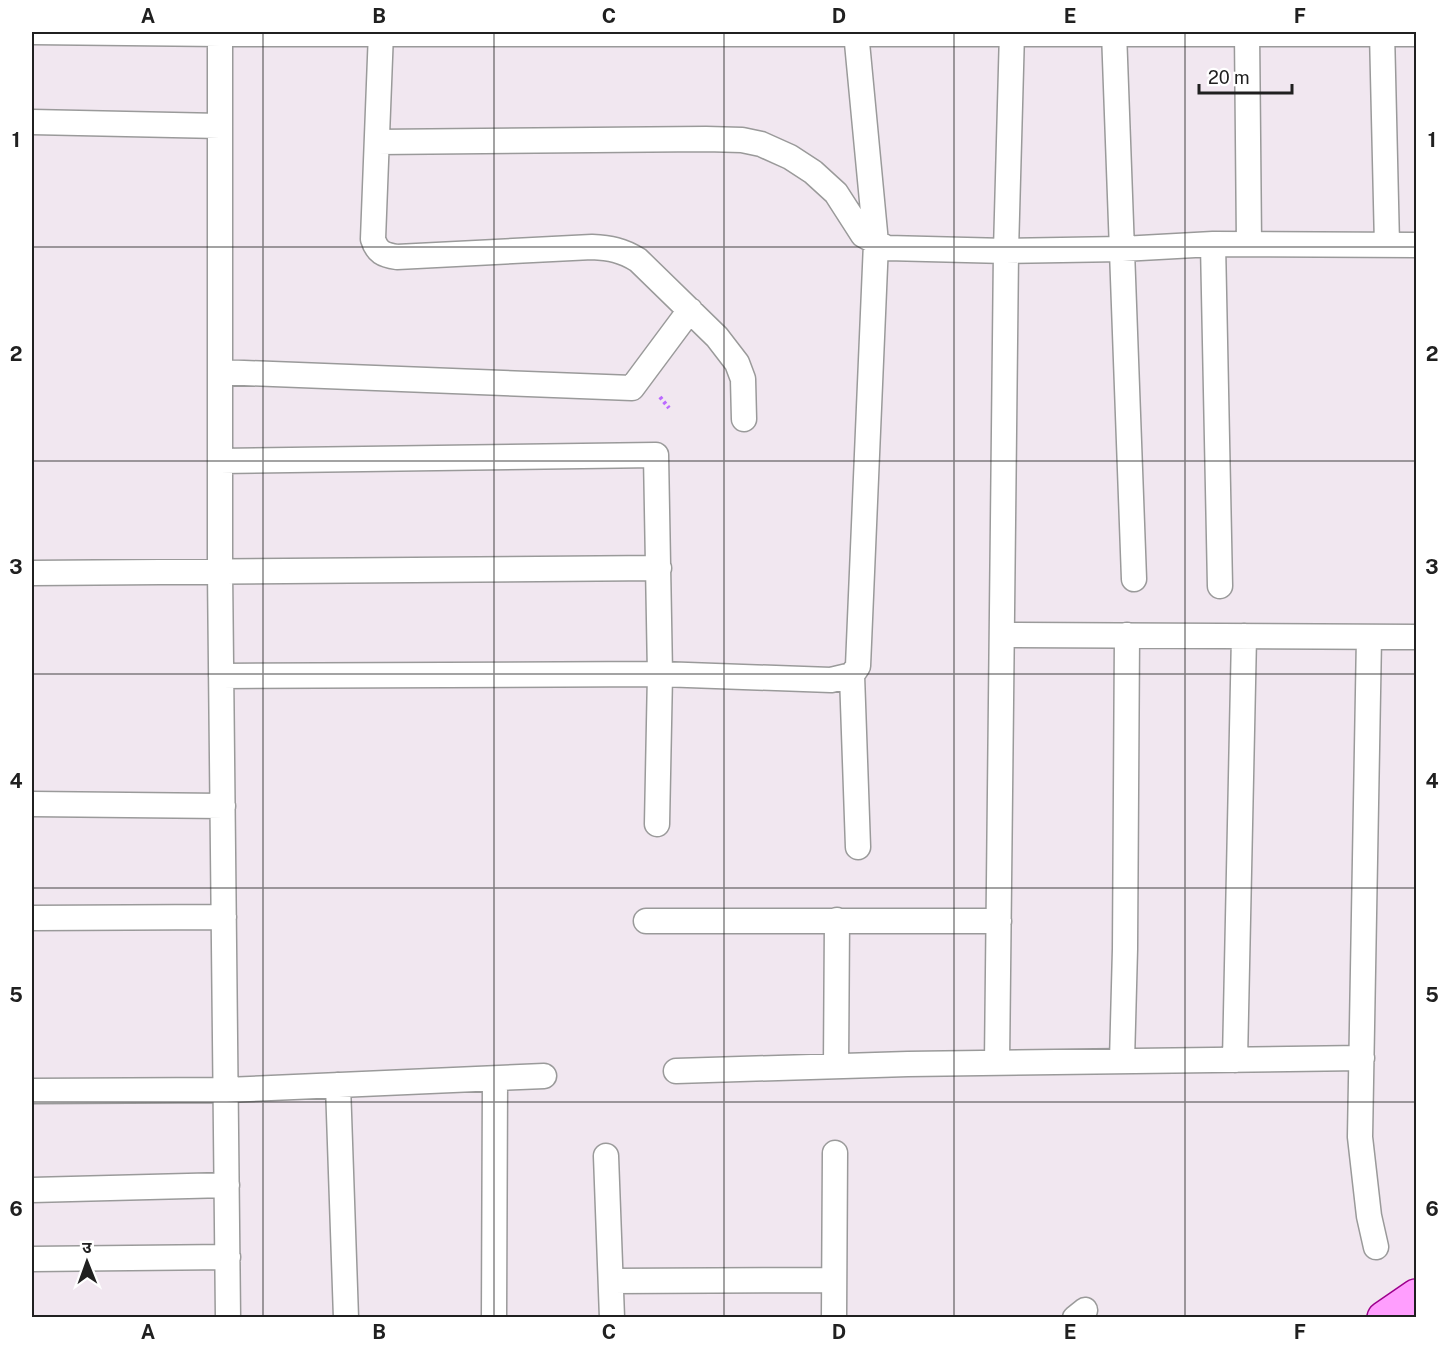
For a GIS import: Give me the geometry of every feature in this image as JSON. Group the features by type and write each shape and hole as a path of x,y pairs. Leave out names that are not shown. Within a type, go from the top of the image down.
{"main road":[{"path":"1384,1317 1416,1296"}],"street":[{"path":"33,32 1416,34"},
{"path":"220,33 220,572 228,1317"},
{"path":"381,33 373,238 376,249 385,255 397,257 592,247 611,248 624,252 638,260 690,310 737,363 744,386 744,419"},
{"path":"856,33 876,243 858,666 852,675 858,847"},
{"path":"997,1063 1006,251 1012,33"},
{"path":"1114,33 1134,579"},
{"path":"1247,33 1249,244"},
{"path":"1382,33 1387,245"},
{"path":"32,122 220,126"},
{"path":"377,142 742,140 761,144 790,157 813,172 836,193 863,235 887,248 1006,251 1122,249 1213,244 1416,245"},
{"path":"1213,244 1220,586"},
{"path":"220,372 632,388 690,310"},
{"path":"220,461 656,455 660,674 657,824"},
{"path":"32,573 659,568"},
{"path":"1003,635 1416,637"},
{"path":"1122,1061 1127,635"},
{"path":"1235,1060 1244,636"},
{"path":"1369,637 1360,1137 1368,1216 1376,1247"},
{"path":"221,676 660,674 831,680 852,675"},
{"path":"32,804 223,806"},
{"path":"32,918 224,917"},
{"path":"836,1066 837,920"},
{"path":"646,921 999,921"},
{"path":"676,1071 836,1066 1362,1058"},
{"path":"32,1091 226,1090 544,1076"},
{"path":"494,1317 495,1078"},
{"path":"338,1085 346,1317"},
{"path":"834,1317 835,1153"},
{"path":"606,1156 612,1317"},
{"path":"32,1190 227,1185"},
{"path":"32,1259 228,1257"},
{"path":"611,1281 834,1280"}]}
